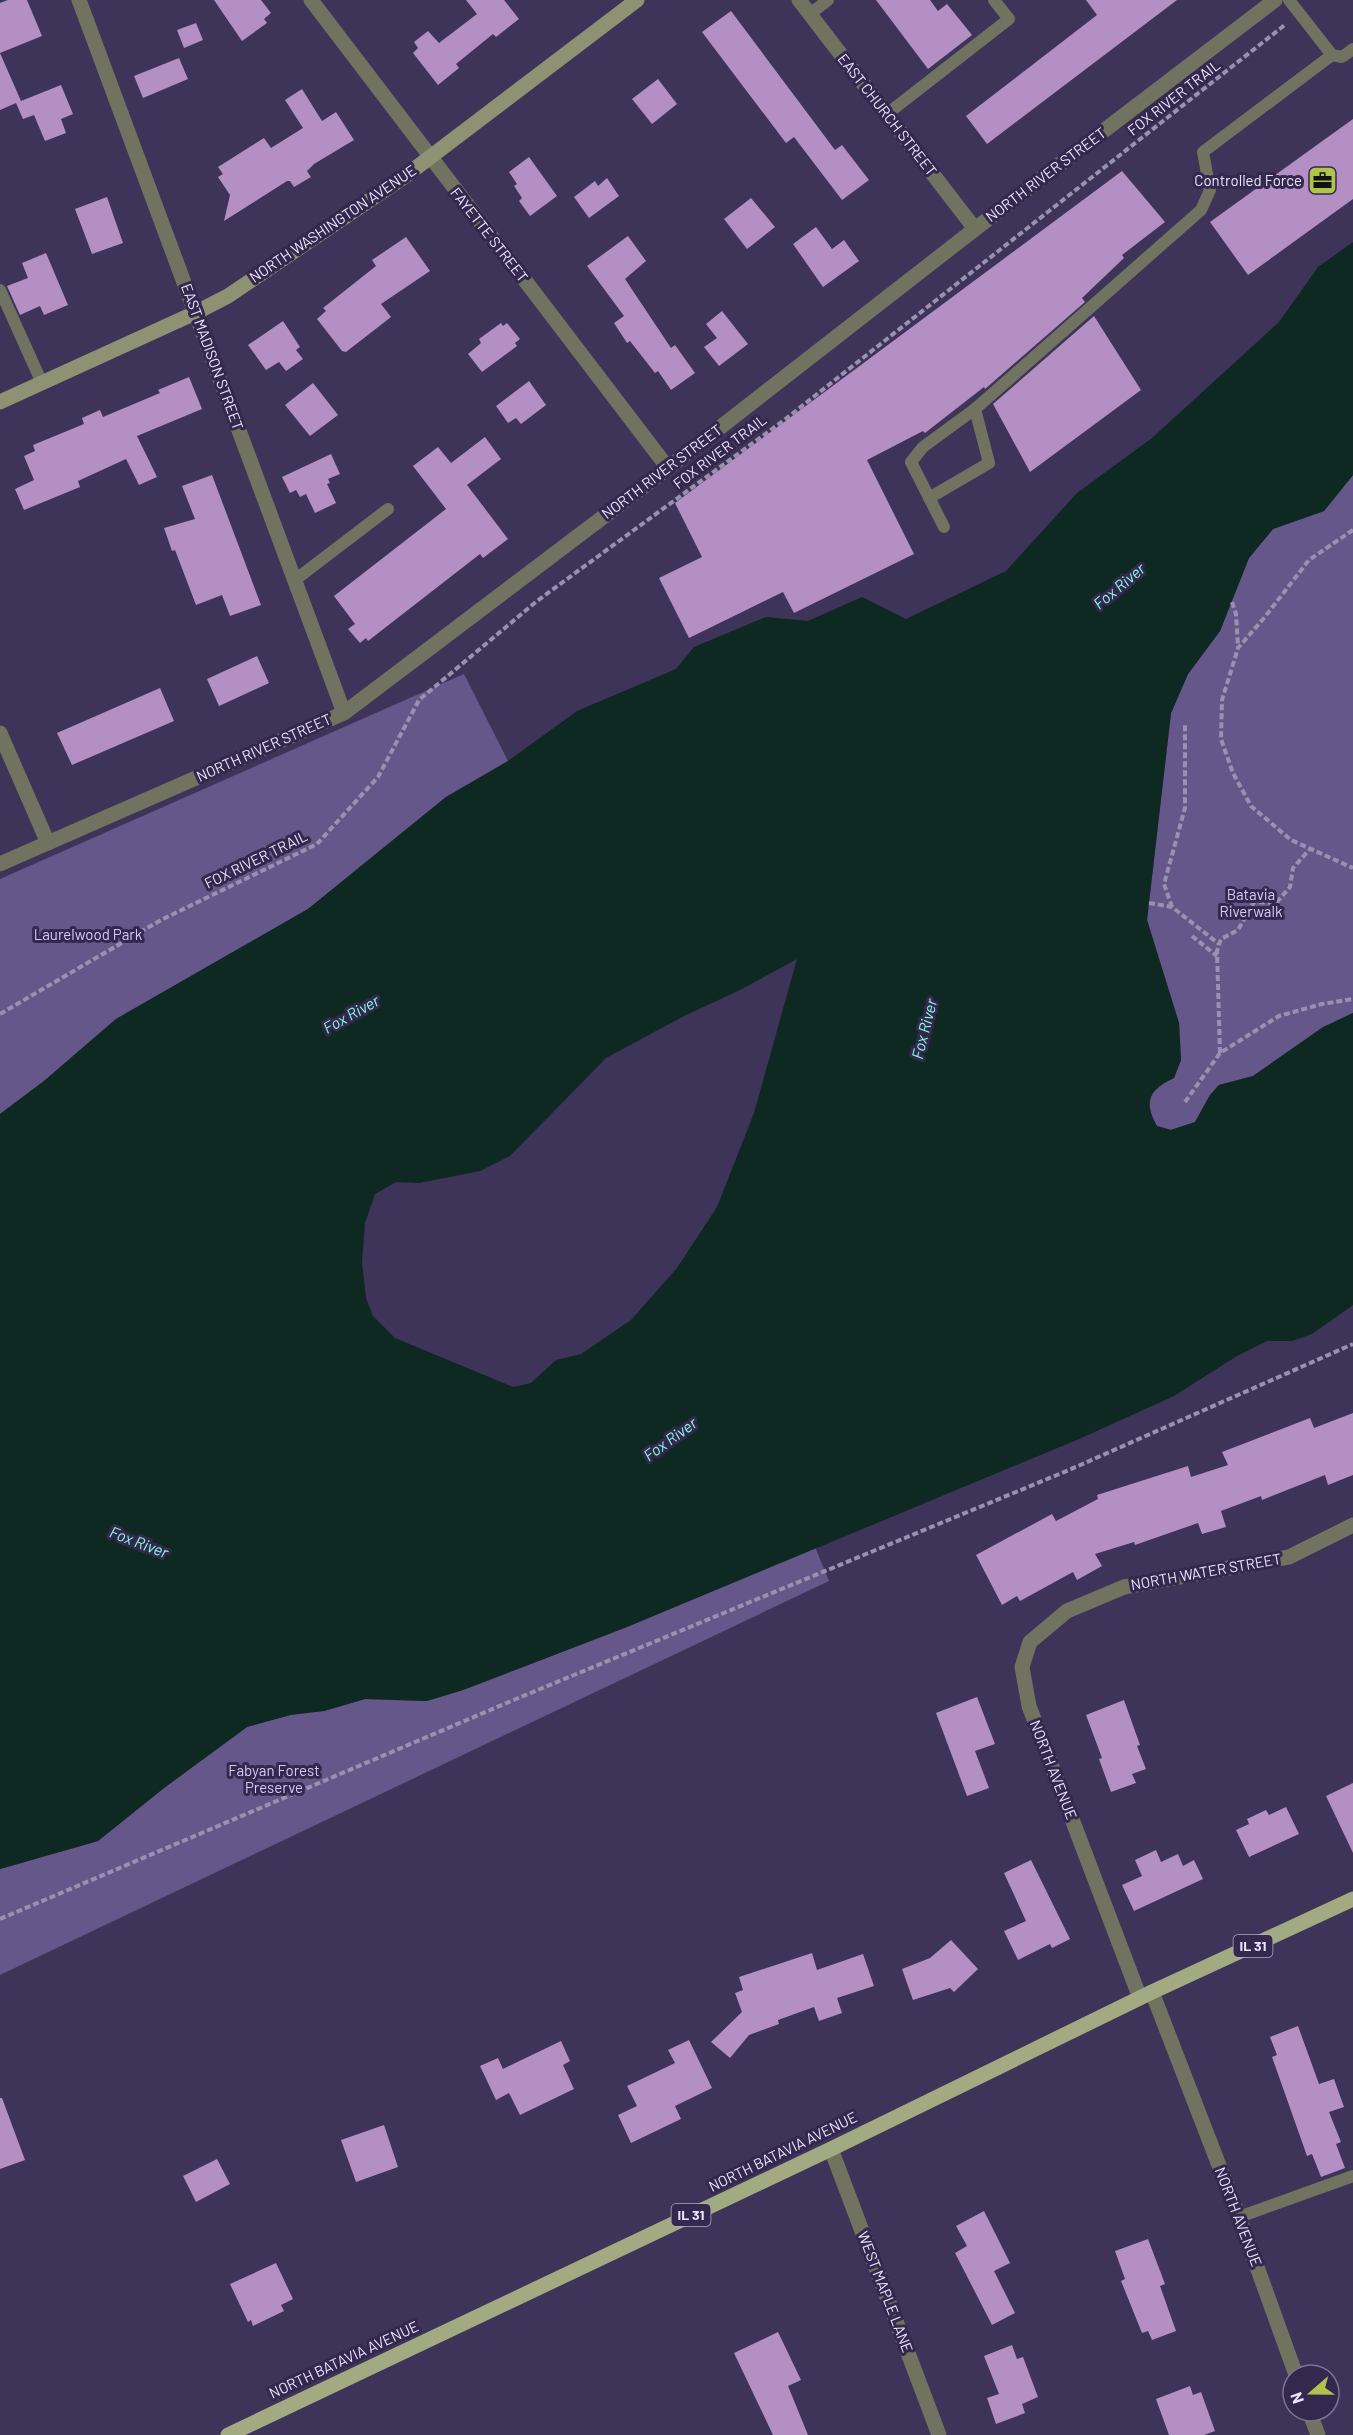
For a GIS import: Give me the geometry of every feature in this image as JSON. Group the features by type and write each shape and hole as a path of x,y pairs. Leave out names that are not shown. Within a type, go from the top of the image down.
{"main road":[{"name":"NORTH WASHINGTON AVENUE","path":"0,402 195,314 228,296 430,158 637,0"},
{"name":"NORTH BATAVIA AVENUE","path":"228,2435 831,2149 1146,1995 1353,1899"}],"street":[{"name":"EAST MADISON STREET","path":"79,0 344,713"},
{"name":"FAYETTE STREET","path":"311,0 668,468"},
{"name":"EAST CHURCH STREET","path":"799,0 975,229"},
{"name":"NORTH RIVER STREET","path":"0,864 344,713 668,468 975,229 1275,0"},
{"path":"0,733 48,843"},
{"name":"NORTH WATER STREET","path":"1124,1587 1289,1557 1353,1524"},
{"name":"NORTH AVENUE","path":"1124,1587 1067,1611 1030,1642 1022,1667 1029,1706 1239,2217 1292,2363"},
{"name":"WEST MAPLE LANE","path":"831,2149 939,2435"}],"lane":[{"path":"810,14 828,0"},
{"path":"887,114 1009,19 994,0"},
{"path":"1289,0 1332,55 1342,57 1353,49"},
{"path":"944,527 911,462 923,447 975,409 1201,210 1209,190 1203,152 1332,55"},
{"path":"0,290 42,382"},
{"path":"929,498 989,463 975,409"},
{"path":"295,580 388,509"},
{"path":"1239,2217 1353,2176"}],"path":[{"name":"FOX RIVER TRAIL","path":"0,1014 161,920 317,844 378,777 419,700 537,601 783,421 1299,13"},
{"path":"1238,648 1309,560 1353,530"},
{"path":"1232,602 1236,614 1238,648 1222,700 1221,739 1233,773 1251,806 1291,840 1309,850 1353,867"},
{"path":"1172,907 1164,884 1185,808 1185,723"},
{"path":"1220,1053 1217,957 1221,939 1238,930 1254,902 1276,903 1290,887 1293,868 1309,850"},
{"path":"1149,903 1172,907 1219,944"},
{"path":"1192,936 1217,957"},
{"path":"1185,1102 1220,1053 1279,1016 1322,1004 1353,999"},
{"path":"0,1919 516,1698 1069,1470 1353,1344"}],"green space":[{"name":"Batavia Riverwalk","path":"1353,475 1353,1013 1323,1028 1253,1076 1219,1085 1210,1095 1195,1122 1171,1130 1157,1126 1150,1110 1151,1097 1154,1091 1174,1078 1181,1060 1179,1023 1147,920 1171,713 1188,674 1220,631 1249,558 1273,529 1324,511"},
{"name":"Laurelwood Park","path":"464,674 508,761 446,797 308,909 116,1019 44,1081 0,1114 0,879"},
{"name":"Fabyan Forest Preserve","path":"815,1547 829,1581 0,1975 0,1869 98,1841 164,1788 247,1727 291,1714 324,1711 365,1699 426,1701 463,1690 627,1627"}],"water":[{"name":"Fox River","path":"1353,242 1353,475 1324,511 1273,529 1249,558 1220,631 1188,674 1171,713 1147,920 1179,1023 1181,1060 1174,1078 1154,1091 1149,1103 1157,1126 1171,1130 1195,1122 1210,1095 1219,1085 1253,1076 1323,1027 1353,1013 1353,1305 1312,1334 1292,1341 1267,1341 1237,1356 1174,1396 1079,1439 627,1627 463,1690 427,1701 365,1699 324,1711 291,1715 247,1727 164,1788 98,1841 0,1869 0,1114 44,1081 116,1019 308,909 446,797 508,761 577,711 676,669 694,647 766,617 808,621 862,597 906,619 1006,571 1077,493 1152,438 1279,322 1318,267","holes":["797,959 754,1113 717,1207 677,1268 631,1320 581,1354 556,1360 531,1383 513,1387 395,1338 373,1316 366,1298 362,1262 365,1223 375,1194 396,1182 419,1183 480,1171 510,1156 606,1058"]}],"building":[{"path":"8,0 27,0 42,36 0,53 0,3"},
{"path":"214,0 261,0 271,13 264,19 267,23 242,41"},
{"path":"466,0 504,0 519,19 496,37 493,34 456,64 459,68 438,85 413,53 418,48 414,42 428,31 439,43 477,14"},
{"path":"876,0 930,0 938,11 947,4 972,35 928,69"},
{"path":"1086,0 1177,0 987,144 966,116 1097,15"},
{"path":"731,11 835,150 842,145 869,180 842,200 794,137 786,143 702,32"},
{"path":"196,23 203,40 184,48 177,30"},
{"path":"0,53 21,101 61,85 73,114 61,119 66,133 45,141 34,115 23,119 16,103 0,110"},
{"path":"179,58 188,79 143,98 134,76"},
{"path":"658,79 677,104 652,124 632,99"},
{"path":"302,89 322,121 336,112 354,140 314,164 307,171 311,177 294,187 290,181 287,181 224,221 230,195 218,177 223,174 218,167 264,138 271,148 303,128 285,100"},
{"path":"1353,119 1353,199 1248,275 1210,222"},
{"path":"529,157 557,196 530,216 519,201 522,198 509,172"},
{"path":"1122,171 1165,222 1122,255 1124,258 1082,298 1085,302 985,389 984,387 925,433 923,431 867,460 914,554 794,613 783,592 689,638 659,578 702,557 675,503"},
{"path":"607,178 619,196 589,218 574,197 595,181 598,186"},
{"path":"107,197 123,243 92,254 75,209"},
{"path":"751,198 775,227 747,249 724,219"},
{"path":"816,227 832,249 844,240 859,261 823,287 793,244"},
{"path":"628,236 646,261 625,279 671,348 675,345 695,373 671,390 658,371 655,373 630,341 627,343 614,323 624,316 587,266"},
{"path":"406,237 430,271 381,304 391,317 346,352 342,351 317,319 326,311 323,308 376,266 372,260"},
{"path":"46,253 68,305 44,315 40,306 20,315 7,286 28,278 22,263"},
{"path":"722,311 748,344 719,366 704,347 717,338 706,324"},
{"path":"1094,316 1141,390 1030,472 993,404"},
{"path":"283,321 300,347 296,350 303,359 286,371 279,362 266,370 248,345"},
{"path":"501,323 503,326 507,323 520,339 515,343 517,346 482,372 468,354 481,343 479,339"},
{"path":"189,377 202,409 137,436 157,477 139,485 126,459 78,481 80,487 24,510 15,489 34,480 24,456 35,451 33,445 84,424 82,418 100,410 103,417 160,393 158,390"},
{"path":"529,381 546,405 521,424 516,418 508,423 496,406"},
{"path":"313,383 338,415 310,436 285,405"},
{"path":"485,437 501,459 467,485 508,539 483,558 480,554 368,641 366,638 360,643 348,629 355,624 334,596 446,509 413,466 438,447 451,463"},
{"path":"331,454 340,474 328,479 330,483 327,484 336,503 315,513 306,494 300,497 296,490 290,493 282,477"},
{"path":"212,475 261,605 230,616 222,595 196,605 164,528 195,519 182,486"},
{"path":"257,656 269,683 219,706 207,679"},
{"path":"160,688 174,721 72,765 57,733"},
{"path":"1353,1413 1353,1475 1328,1485 1325,1475 1262,1500 1261,1496 1221,1511 1226,1527 1202,1534 1198,1523 1135,1545 1134,1542 1095,1554 1102,1566 1077,1580 1073,1572 1020,1601 1017,1596 1002,1605 976,1555 1052,1514 1056,1521 1098,1499 1097,1495 1188,1466 1191,1477 1228,1465 1222,1452 1310,1418 1314,1428"},
{"path":"977,1697 995,1744 975,1751 989,1788 967,1796 936,1713"},
{"path":"1124,1700 1146,1769 1132,1774 1136,1783 1111,1792 1099,1759 1102,1758 1086,1715"},
{"path":"1353,1783 1353,1853 1326,1796"},
{"path":"1286,1807 1299,1834 1249,1857 1236,1830 1249,1824 1247,1819 1266,1810 1269,1815"},
{"path":"1156,1850 1161,1862 1178,1854 1183,1866 1194,1860 1203,1879 1134,1911 1122,1885 1142,1876 1135,1860"},
{"path":"1031,1860 1070,1939 1052,1948 1050,1944 1018,1960 1004,1931 1026,1921 1004,1873"},
{"path":"951,1940 978,1969 954,1992 950,1988 913,2000 902,1969 930,1958"},
{"path":"812,1953 817,1970 863,1954 874,1986 837,1998 842,2013 819,2021 814,2007 778,2020 779,2024 749,2035 730,2058 711,2042 742,2012 735,1993 743,1990 739,1977"},
{"path":"1298,2026 1319,2084 1334,2079 1344,2107 1329,2112 1341,2142 1336,2144 1345,2168 1321,2177 1312,2154 1307,2156 1272,2057 1277,2055 1270,2037"},
{"path":"689,2040 712,2088 675,2106 681,2119 631,2143 618,2115 637,2106 627,2086 675,2063 668,2050"},
{"path":"561,2041 570,2061 563,2065 574,2089 520,2115 509,2093 496,2100 480,2066 498,2058 503,2069"},
{"path":"0,2098 2,2098 25,2160 0,2169"},
{"path":"384,2125 398,2167 356,2182 341,2140"},
{"path":"217,2159 230,2184 196,2202 183,2176"},
{"path":"984,2211 1010,2263 994,2271 1015,2313 992,2325 955,2253 967,2246 956,2226"},
{"path":"1148,2239 1165,2284 1160,2286 1176,2331 1152,2340 1148,2331 1142,2333 1121,2281 1125,2279 1115,2251"},
{"path":"276,2263 293,2299 281,2305 284,2311 253,2326 251,2320 248,2322 230,2284"},
{"path":"778,2332 801,2380 788,2386 808,2435 773,2435 734,2353"},
{"path":"1012,2345 1017,2359 1023,2357 1038,2397 1022,2404 1025,2413 996,2424 987,2398 999,2394 984,2356"},
{"path":"1190,2386 1193,2395 1201,2392 1215,2431 1204,2435 1169,2435 1156,2399"}],"place":[{"name":"Controlled Force","path":"1323,181"}]}
